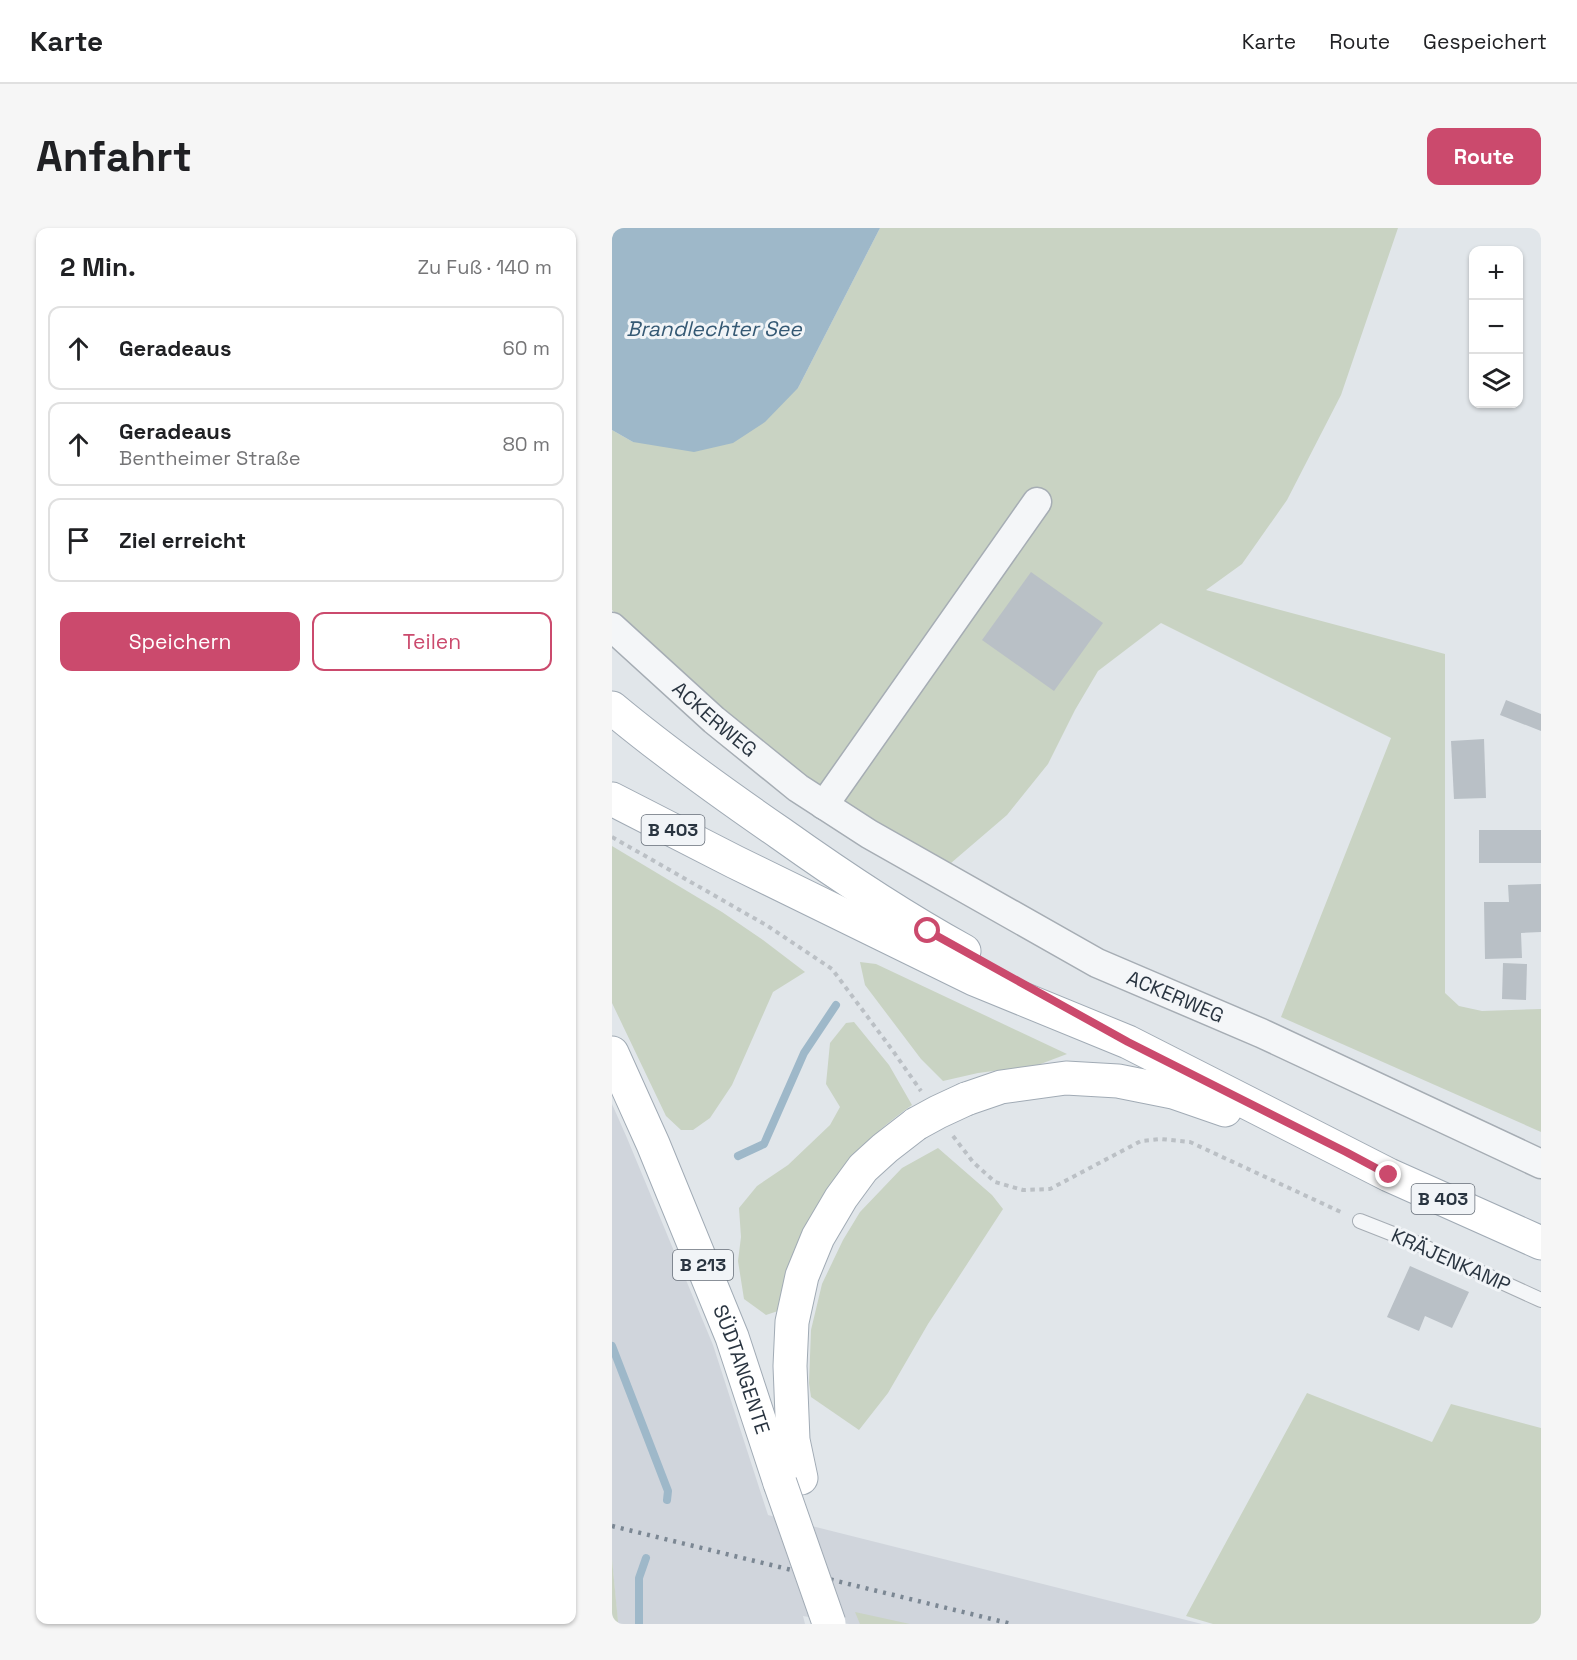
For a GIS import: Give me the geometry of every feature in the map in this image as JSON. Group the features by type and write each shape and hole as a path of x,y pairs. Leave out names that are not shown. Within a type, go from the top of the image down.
{"main road":[{"path":"612,708 703,780 928,931 1128,1042"},
{"name":"B 403","path":"612,799 974,979 1128,1042 1389,1175 1541,1243"},
{"name":"SÜDTANGENTE","path":"612,1053 653,1144 791,1481"},
{"path":"829,1624 791,1481 792,1322 802,1276 818,1237 841,1198 863,1168 916,1125 966,1099 1001,1087 1066,1078 1118,1081 1173,1092 1346,1152"}],"street":[{"path":"824,805 1037,502"},
{"name":"ACKERWEG","path":"612,627 714,720 798,788 868,834 1097,963 1261,1034 1541,1164"}],"lane":[{"name":"KRÄJENKAMP","path":"1360,1221 1416,1243 1541,1300"}],"shaded area":[{"path":"612,1104 713,1345 768,1515 1202,1624 849,1624 803,1616 805,1624 618,1624 612,1559"}],"green space":[{"path":"880,228 1398,228 1341,395 1287,500 1242,564 1206,590 1445,654 1445,993 1459,1006 1482,1011 1541,1009 1541,1132 1281,1017 1391,738 1161,623 1098,671 1048,764 1007,815 951,863 893,834 804,775 642,639 612,610 612,430 633,442 798,388"},
{"path":"612,846 722,912 805,972 773,992 732,1085 710,1118 693,1130 681,1130 666,1116 612,1003"},
{"path":"860,962 876,964 1067,1054 1038,1065 978,1073 943,1081 921,1059 865,985"},
{"path":"854,1022 889,1065 912,1105 877,1133 829,1190 797,1246 789,1266 778,1311 766,1315 744,1299 738,1261 741,1237 739,1208 757,1186 788,1165 830,1125 840,1107 826,1084 830,1043 846,1023"},
{"path":"938,1148 992,1195 1003,1209 928,1324 888,1393 859,1430 811,1397 809,1383 811,1330 822,1284 843,1240 860,1212 902,1168"},
{"path":"1307,1393 1432,1442 1451,1404 1541,1428 1541,1624 1213,1624 1186,1616"},
{"path":"612,1559 618,1621 618,1624 612,1624"},
{"path":"855,1612 910,1624 860,1624"}],"water":[{"name":"Brandlechter See","path":"612,228 880,228 798,388 765,422 733,443 694,452 633,442 612,430"}],"building":[{"path":"1031,572 1103,623 1054,691 982,640"},
{"path":"1506,700 1541,714 1541,731 1500,715"},
{"path":"1484,739 1486,798 1454,799 1451,741"},
{"path":"1479,830 1541,830 1541,863 1479,863"},
{"path":"1541,884 1541,932 1521,933 1522,958 1485,959 1484,902 1509,902 1508,885"},
{"path":"1503,963 1527,964 1526,1000 1502,999"},
{"path":"1410,1266 1469,1292 1452,1328 1425,1316 1419,1331 1387,1317"}],"waterway":[{"path":"738,1156 764,1144 804,1053 836,1005"},
{"path":"612,1346 668,1491 667,1500"},
{"path":"639,1624 639,1578 646,1558"}],"railway":[{"path":"612,1526 1012,1624"}],"route":[{"path":"928,931 1128,1042 1389,1175"}]}
